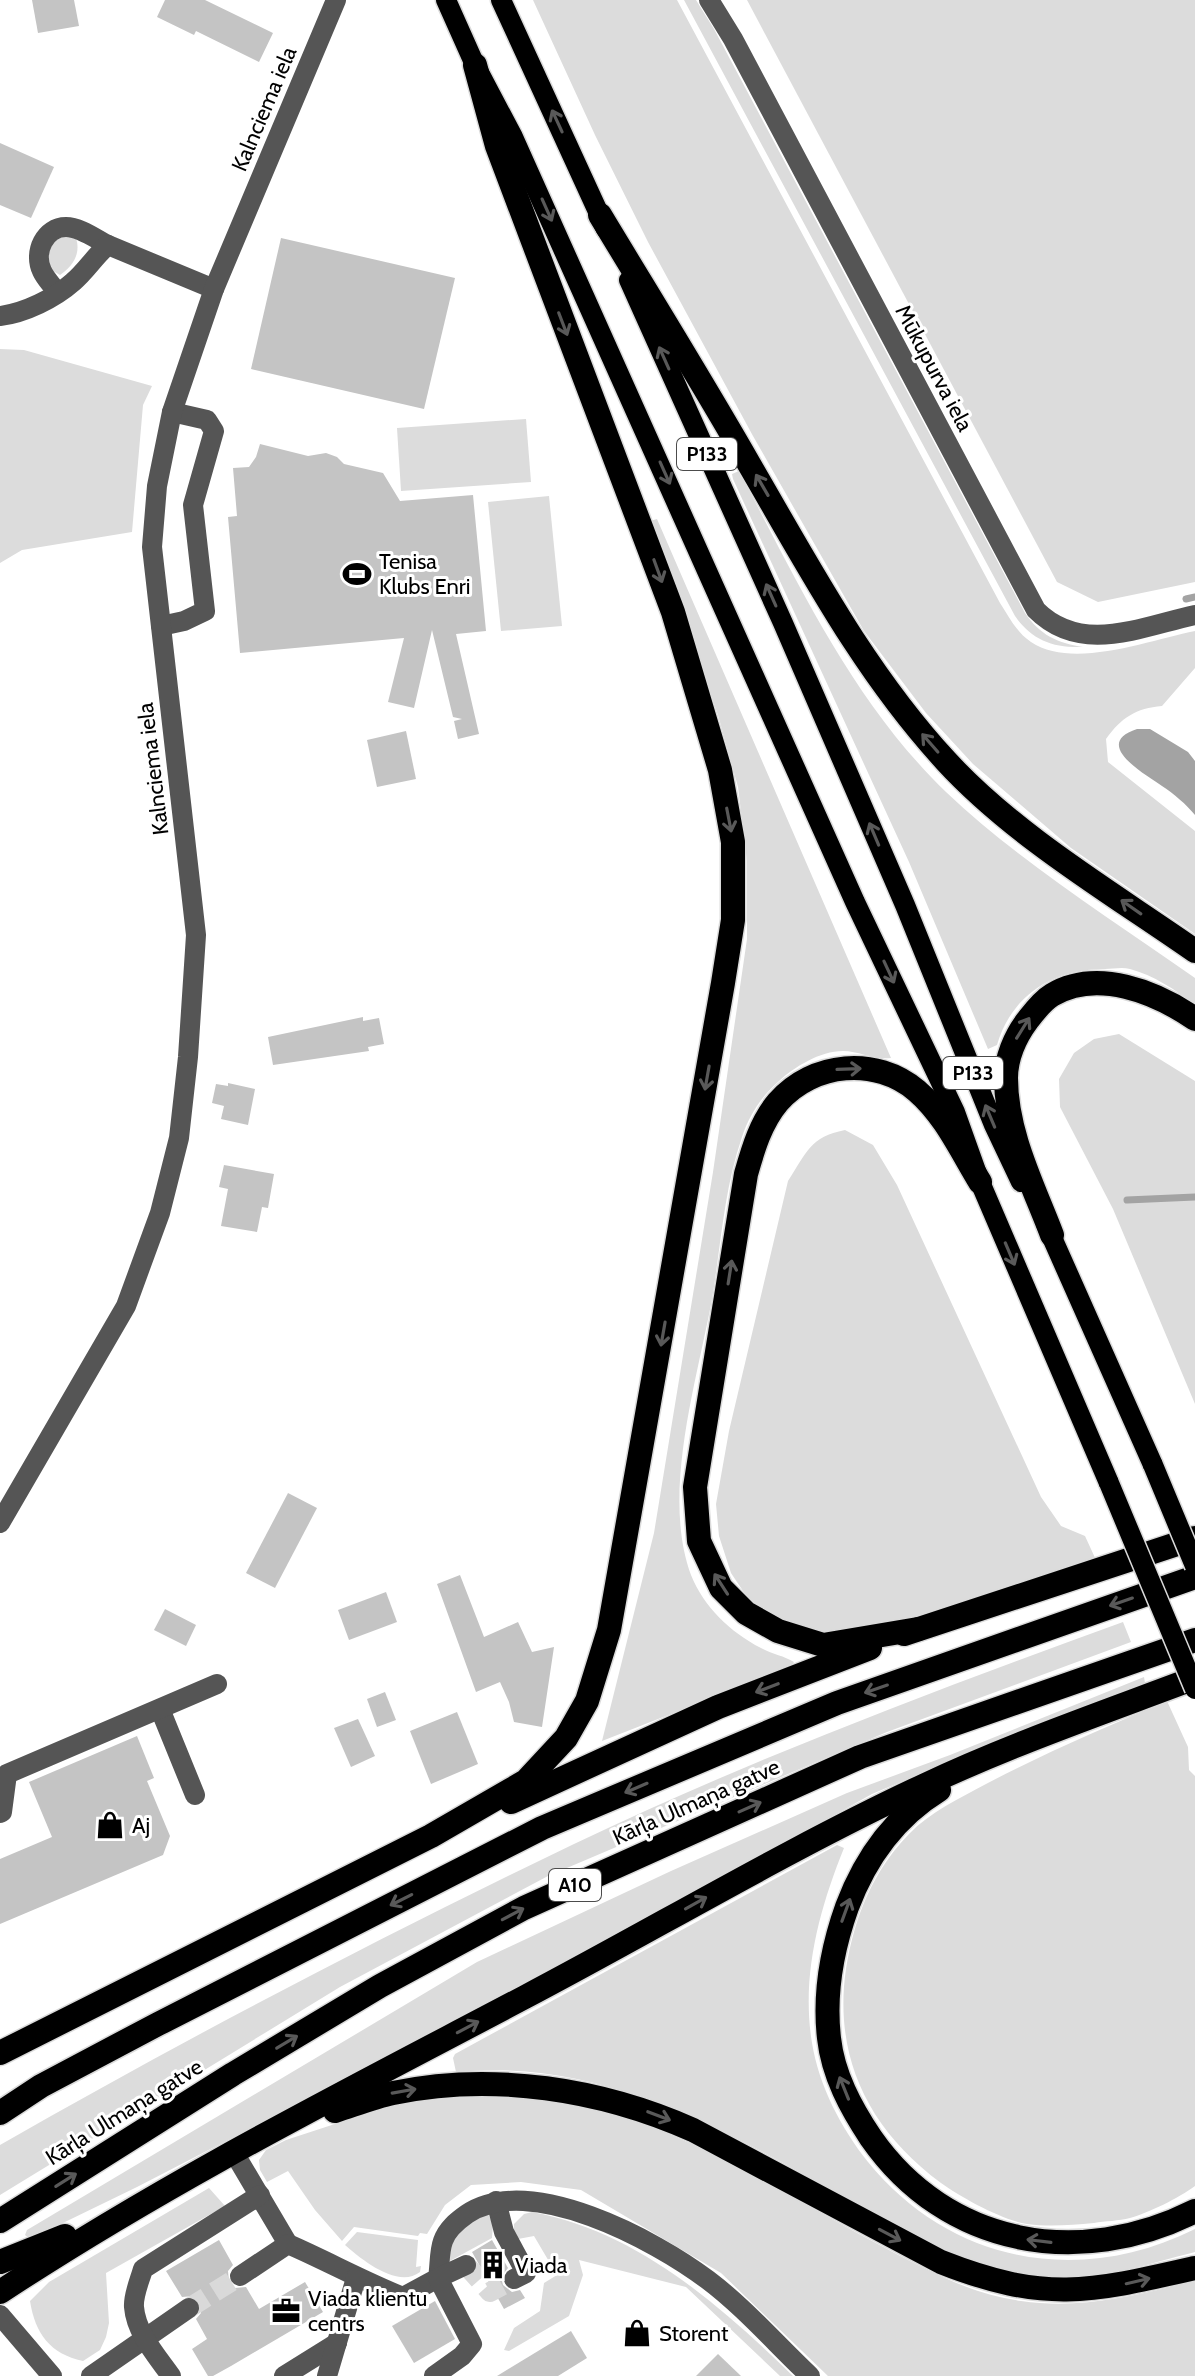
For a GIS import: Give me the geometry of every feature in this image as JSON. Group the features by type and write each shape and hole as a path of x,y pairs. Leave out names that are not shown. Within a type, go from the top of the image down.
{"highway":[{"path":"0,2053 431,1836 526,1781 566,1738 587,1701 609,1630 733,920 733,842 720,770 673,612 502,161 475,65"},
{"path":"600,215 843,626 911,721 947,763 1040,843 1195,951"},
{"path":"1052,1235 1014,1135 1008,1102 1006,1075 1012,1047 1021,1029 1035,1010 1052,995 1073,987 1096,984 1119,985 1151,994 1195,1019"},
{"path":"918,1629 823,1645 778,1631 746,1613 721,1588 699,1541 695,1487 746,1174 763,1126 778,1102 795,1086 816,1073 844,1067 861,1068 898,1079 915,1089 933,1106 980,1182"},
{"path":"431,1836 543,1789 718,1707 918,1629 1195,1538"},
{"name":"Kārļa Ulmaņa gatve","path":"0,2113 41,2086 158,2024 542,1828 837,1703 1195,1577"},
{"name":"Kārļa Ulmaņa gatve","path":"0,2221 220,2082 380,1986 524,1908 860,1757 1195,1640"},
{"path":"0,2292 141,2203 233,2151 576,1971 731,1883 847,1822 1006,1749 1195,1678"},
{"path":"1006,1749 914,1808 884,1838 861,1875 842,1920 829,1986 830,2041 835,2067 846,2096 878,2147 907,2179 942,2206 993,2231 1048,2243 1077,2243 1142,2233 1195,2211"},
{"path":"0,2060 38,2035"},
{"path":"275,2129 391,2093 423,2088 489,2085 561,2090 626,2104 693,2130 941,2262 982,2278 1042,2290 1083,2290 1195,2268"},
{"path":"0,2262 141,2203"}],"main road":[{"name":"P133","path":"446,0 475,65 513,137 855,902 955,1112 980,1182 1195,1689"},
{"name":"P133","path":"501,0 783,623 905,905 994,1125 1014,1169 1052,1235 1195,1566"}],"street":[{"name":"Kalnciema iela","path":"1,1519 126,1306 160,1213 179,1138 196,935 152,547 157,486 172,412 214,289 336,0"},
{"name":"Mūkupurva iela","path":"709,0 733,39 1036,610 1057,628 1082,635 1102,635 1195,615"},
{"path":"57,292 42,271 40,245 50,232 64,227 76,229 214,289"},
{"path":"0,316 33,307 73,282 108,245"},
{"path":"161,626 184,621 205,611 193,505 214,431 207,420 172,412"},
{"path":"0,1813 7,1774 217,1684"},
{"path":"160,1709 195,1795"},
{"path":"233,2151 288,2244 356,2278 403,2297 466,2265"},
{"path":"171,2376 145,2338 133,2304 143,2269 260,2195"},
{"path":"496,2201 504,2232 526,2273 514,2279"},
{"path":"434,2376 462,2356 472,2344 438,2278 443,2242 456,2221 475,2208 496,2201 565,2207 643,2239 710,2282 810,2376"},
{"path":"240,2276 288,2244"},
{"path":"327,2376 356,2278"},
{"path":"91,2376 189,2308"},
{"path":"0,2315 52,2376"},
{"path":"284,2376 337,2343"}],"shaded area":[{"path":"533,0 677,0 1000,603 1022,634 1048,650 1089,653 1195,631 1195,668 1162,706 1130,715 1106,739 1108,762 1195,831 1195,934 1071,848 973,764 926,713 864,631 648,242"},
{"path":"684,0 696,0 714,29 1025,613 1050,637 1083,647 1044,641 1015,616"},
{"path":"747,0 1195,0 1195,582 1098,602 1057,582"},
{"path":"65,235 76,238 77,254 69,268 60,275 46,267 47,246"},
{"path":"0,349 24,350 152,386 143,405 132,532 22,550 0,563"},
{"path":"526,419 531,482 401,491 397,428"},
{"path":"739,471 830,640 883,720 913,757 946,792 1005,843 1067,890 1195,978 1195,1005 1164,984 1130,969 1069,973 1053,979 1024,999 1004,1027 997,1045 988,1049 909,862 733,479 732,474"},
{"path":"549,496 562,626 501,631 488,502"},
{"path":"657,519 891,1058 843,1051 817,1057 778,1082 752,1114 731,1177 712,1299 685,1437 680,1509 683,1543 696,1587 719,1618 739,1634 761,1648 794,1662 791,1667 602,1741 654,1533 713,1172 747,939 747,861 738,787 718,715 650,521"},
{"path":"1137,729 1150,729 1188,752 1195,761 1195,815 1126,759 1119,743 1124,735"},
{"path":"1119,1034 1195,1081 1195,1404 1113,1209 1060,1107 1059,1079 1074,1053 1094,1039"},
{"path":"845,1130 873,1145 897,1185 1041,1497 1061,1526 1085,1536 1096,1560 922,1615 859,1629 824,1632 771,1614 749,1600 731,1573 719,1536 716,1504 729,1431 788,1181 810,1147 824,1137"},
{"path":"1123,1622 1131,1642 887,1732 548,1876 340,1987 0,2195 0,2145 356,1952 574,1844 709,1783 915,1699"},
{"path":"1144,1677 1145,1683 872,1794 396,2053 137,2187 30,2239 25,2235 27,2230 477,1962 847,1793"},
{"path":"1167,1701 1188,1747 1189,1770 1195,1776 1195,2186 1163,2205 1126,2219 1060,2225 1017,2222 982,2208 941,2183 887,2132 868,2103 846,2040 843,2005 854,1932 863,1905 882,1868 899,1845 926,1819 1031,1762"},
{"path":"837,1845 844,1848 814,1944 809,2018 815,2059 826,2091 840,2121 868,2162 901,2196 937,2223 977,2243 1019,2255 1062,2260 1106,2257 1151,2247 1195,2229 1195,2252 1125,2270 1071,2278 1025,2275 999,2269 923,2240 758,2149 663,2105 614,2088 563,2076 511,2071 456,2072 455,2054"},
{"path":"470,2096 561,2102 601,2110 640,2123 715,2155 937,2275 999,2297 1065,2304 1130,2296 1195,2281 1195,2376 828,2376 721,2273 581,2190 521,2182 471,2185 445,2205 427,2234 420,2233 418,2236 354,2227 342,2241 315,2210 288,2171 267,2182 260,2170 259,2160 266,2150 286,2140 396,2104"},
{"path":"209,2188 225,2206 106,2273 109,2323 100,2350 83,2361 62,2353 46,2340 36,2323 30,2301 49,2282"},
{"path":"532,2212 570,2222 641,2253 705,2297 793,2376 780,2376 686,2287 579,2260 583,2275 569,2316 509,2351 504,2350 514,2328 540,2311 544,2283 557,2275 534,2236 518,2239 514,2233 514,2224 524,2214"},
{"path":"488,2214 493,2224 492,2238 448,2262 451,2244 459,2231 471,2221"},
{"path":"357,2232 418,2240 416,2267 421,2266 420,2272 401,2277 370,2265 345,2245"}],"building":[{"path":"32,0 74,0 79,26 38,33"},
{"path":"165,0 205,0 273,33 259,62 196,31 194,35 157,17"},
{"path":"0,143 54,167 31,218 0,205"},
{"path":"281,238 455,278 424,409 251,369"},
{"name":"Tenisa Klubs Enri","path":"260,444 308,456 326,453 344,464 383,473 400,501 473,495 486,631 456,634 479,734 458,739 454,721 462,719 453,717 432,630 414,708 388,702 404,638 240,653 228,517 237,516 233,468 249,467"},
{"path":"406,731 416,779 377,787 367,740"},
{"path":"363,1017 363,1021 379,1018 384,1044 368,1047 369,1051 273,1065 268,1037"},
{"path":"228,1083 255,1089 248,1125 221,1119 224,1106 212,1103 216,1084 228,1086"},
{"path":"224,1165 274,1174 268,1208 262,1207 257,1232 221,1226 228,1189 219,1187"},
{"path":"288,1493 317,1508 275,1588 246,1573"},
{"path":"460,1575 484,1637 518,1622 532,1652 554,1647 542,1727 514,1722 500,1682 476,1692 437,1584"},
{"path":"386,1592 397,1622 349,1640 338,1610"},
{"path":"165,1609 196,1625 186,1646 154,1630"},
{"path":"385,1692 396,1720 377,1727 367,1699"},
{"path":"457,1712 478,1764 431,1784 410,1731"},
{"path":"358,1719 375,1756 351,1767 334,1728"},
{"name":"Aj","path":"137,1736 154,1778 147,1781 170,1836 163,1855 0,1924 0,1859 52,1837 29,1782"},
{"path":"219,2240 233,2265 228,2271 229,2282 235,2288 246,2287 259,2309 305,2282 323,2312 231,2366 208,2376 192,2349 207,2339 196,2319 201,2313 200,2301 194,2296 182,2297 166,2271"},
{"name":"Viada","path":"492,2240 508,2268 501,2277 503,2285 512,2292 520,2290 525,2298 504,2309 472,2252"},
{"path":"435,2301 455,2339 414,2363 392,2326"},
{"path":"571,2331 587,2358 558,2376 497,2376"},
{"path":"718,2354 741,2376 696,2376"}],"waterway":[{"path":"1186,599 1195,597"},
{"path":"1127,1200 1195,1197"}],"tunnel":[{"path":"466,2265 490,2292 514,2279"},
{"path":"189,2308 240,2276"}],"place":[{"name":"Tenisa Klubs Enri","path":"357,574"},
{"name":"Aj","path":"110,1825"},
{"name":"Viada","path":"493,2265"},
{"name":"Viada klientu centrs","path":"286,2311"},
{"name":"Storent","path":"637,2333"}]}
